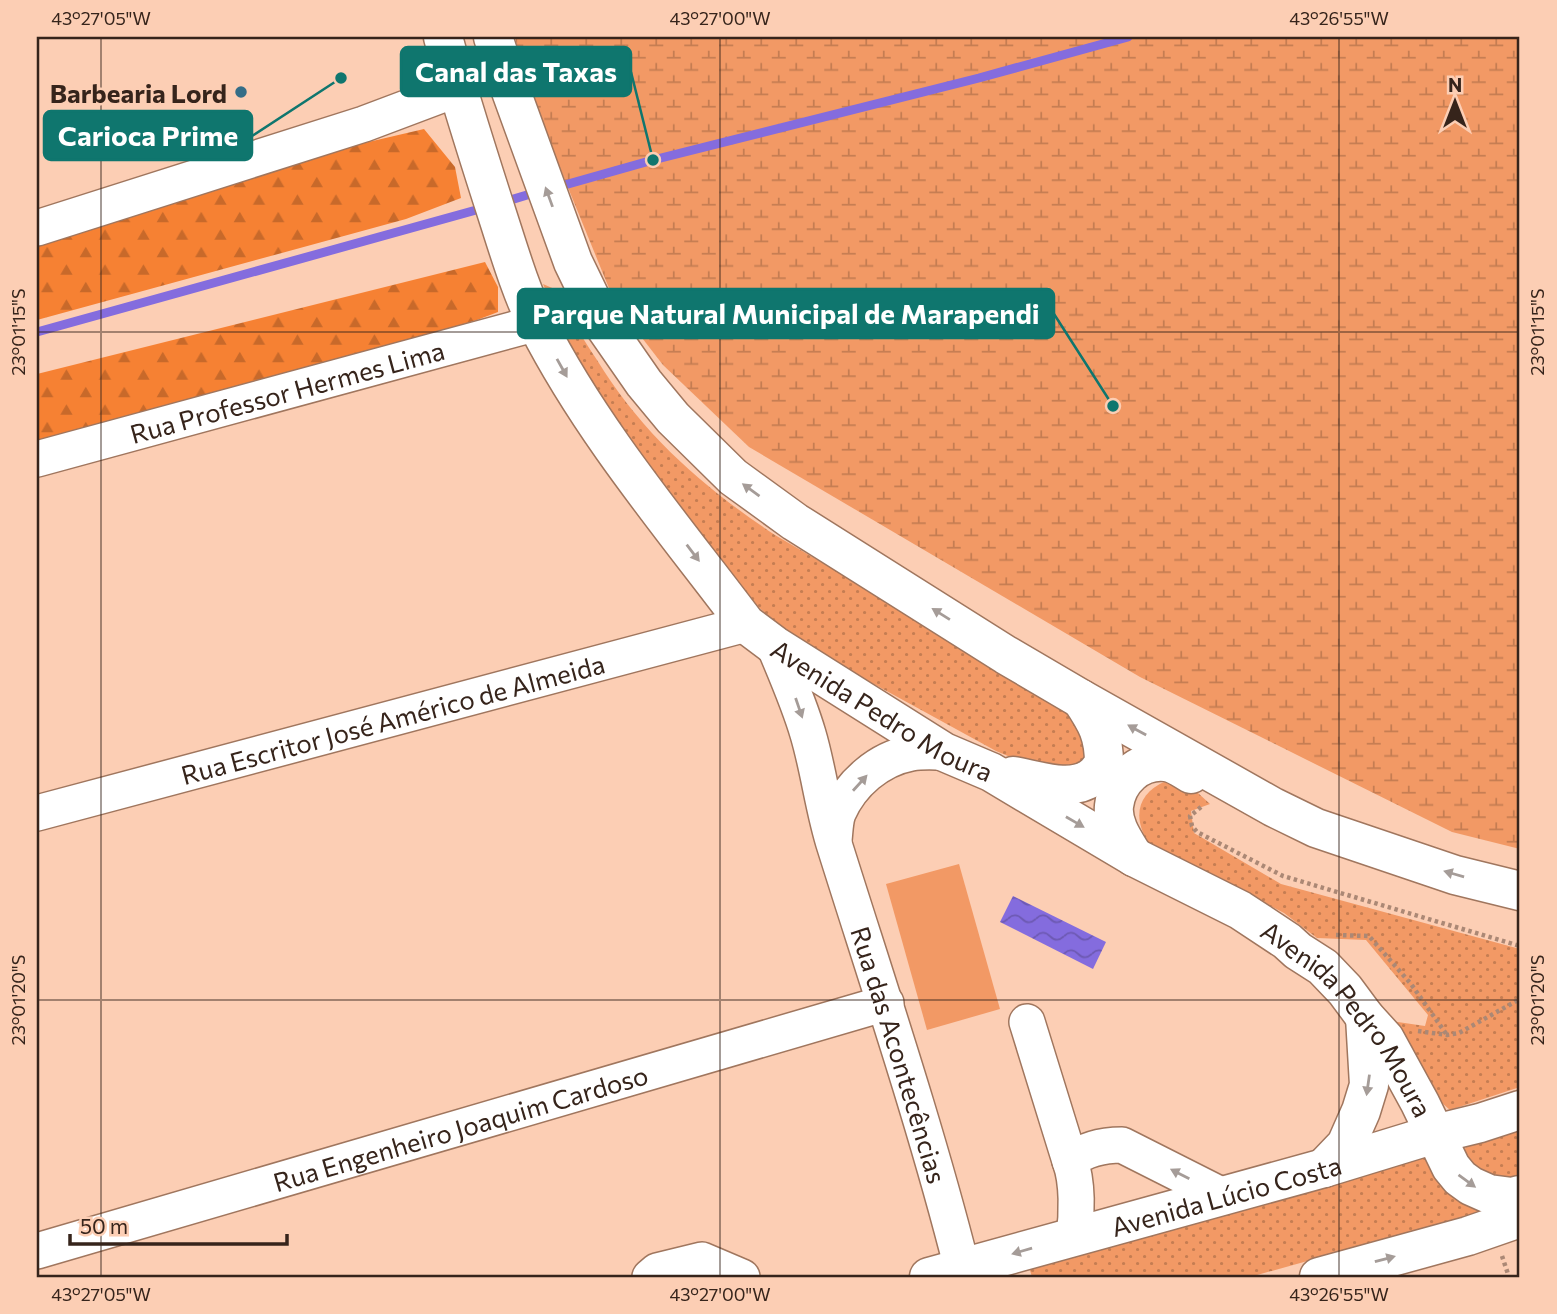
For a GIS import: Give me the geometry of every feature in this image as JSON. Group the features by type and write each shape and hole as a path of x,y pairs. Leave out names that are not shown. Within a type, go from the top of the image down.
{"main road":[{"name":"Avenida Pedro Moura","path":"443,37 520,285 537,323 571,384 618,454 760,634 944,752 991,772 1134,857 1240,909 1323,967 1385,1039 1451,1167 1460,1178 1489,1194 1513,1197 1520,1195"},
{"path":"493,37 573,262 603,324 644,383 673,418 733,477 795,522 1006,655 1273,807 1315,828 1455,875 1520,891"},
{"path":"991,772 1062,785 1078,783 1092,777 1104,764 1104,743 1095,720 1081,699"},
{"path":"1134,857 1118,832 1113,808 1120,784 1137,767 1153,762 1169,762 1246,804 1273,807"},
{"path":"1324,1168 1346,1145 1362,1111 1369,1085 1364,1017"},
{"name":"Avenida Lúcio Costa","path":"945,1273 1324,1168 1520,1110"},
{"path":"1319,1277 1468,1236 1510,1234"}],"street":[{"path":"37,228 364,124 460,98"},
{"name":"Rua Professor Hermes Lima","path":"37,459 537,323"},
{"name":"Rua Escritor José Américo de Almeida","path":"37,813 760,634"},
{"name":"Rua das Acontecências","path":"760,634 795,695 808,735 834,844 886,1003 946,1208 945,1273"},
{"name":"Rua das Acontecências","path":"834,844 837,815 863,778 881,763 912,752 944,752"},
{"name":"Rua Engenheiro Joaquim Cardoso","path":"37,1251 886,1003"},
{"path":"1027,1022 1073,1170 1076,1218 1074,1237"},
{"path":"1070,1161 1082,1151 1122,1145 1223,1196"},
{"path":"650,1277 657,1271 702,1260 742,1277"}],"path":[{"path":"1219,790 1190,816 1192,826 1197,832 1283,876 1520,946"},
{"path":"1298,951 1314,934 1369,936 1411,984 1447,1035"},
{"path":"1364,1017 1398,1028 1447,1035 1459,1033 1520,999"},
{"path":"1509,1277 1510,1234"}],"green space":[{"path":"515,37 1520,37 1520,849 1452,832 1140,677 749,447 663,365 615,303 525,82"},
{"path":"424,129 455,167 461,198 406,219 37,320 37,235 270,165"},
{"path":"485,262 498,287 498,312 312,369 37,440 37,374"},
{"path":"543,284 560,294 586,343 634,412 676,458 699,478 775,535 1078,713 1095,747 1077,769 1027,764 996,751 799,643 755,604 640,471 563,333"},
{"path":"1166,781 1186,782 1210,804 1191,811 1194,833 1281,884 1520,949 1520,1087 1450,1110 1442,1103 1391,1021 1425,1026 1428,1015 1366,940 1317,938 1284,913 1148,842 1140,823 1140,806 1149,792"},
{"path":"959,864 1000,1009 927,1030 886,884"},
{"path":"1520,1129 1520,1180 1480,1173 1463,1152 1466,1147"},
{"path":"1426,1157 1493,1209 1250,1277 1032,1277 1029,1267"}],"water":[{"path":"1013,896 1106,942 1093,969 1000,922"}],"waterway":[{"path":"554,188 1128,37"},
{"path":"504,202 537,192"},
{"path":"37,332 487,207"}],"place":[{"name":"Carioca Prime","path":"341,78"},
{"name":"Barbearia Lord","path":"241,92"},
{"name":"Canal das Taxas","path":"653,160"},
{"name":"Parque Natural Municipal de Marapendi","path":"1113,406"}]}
